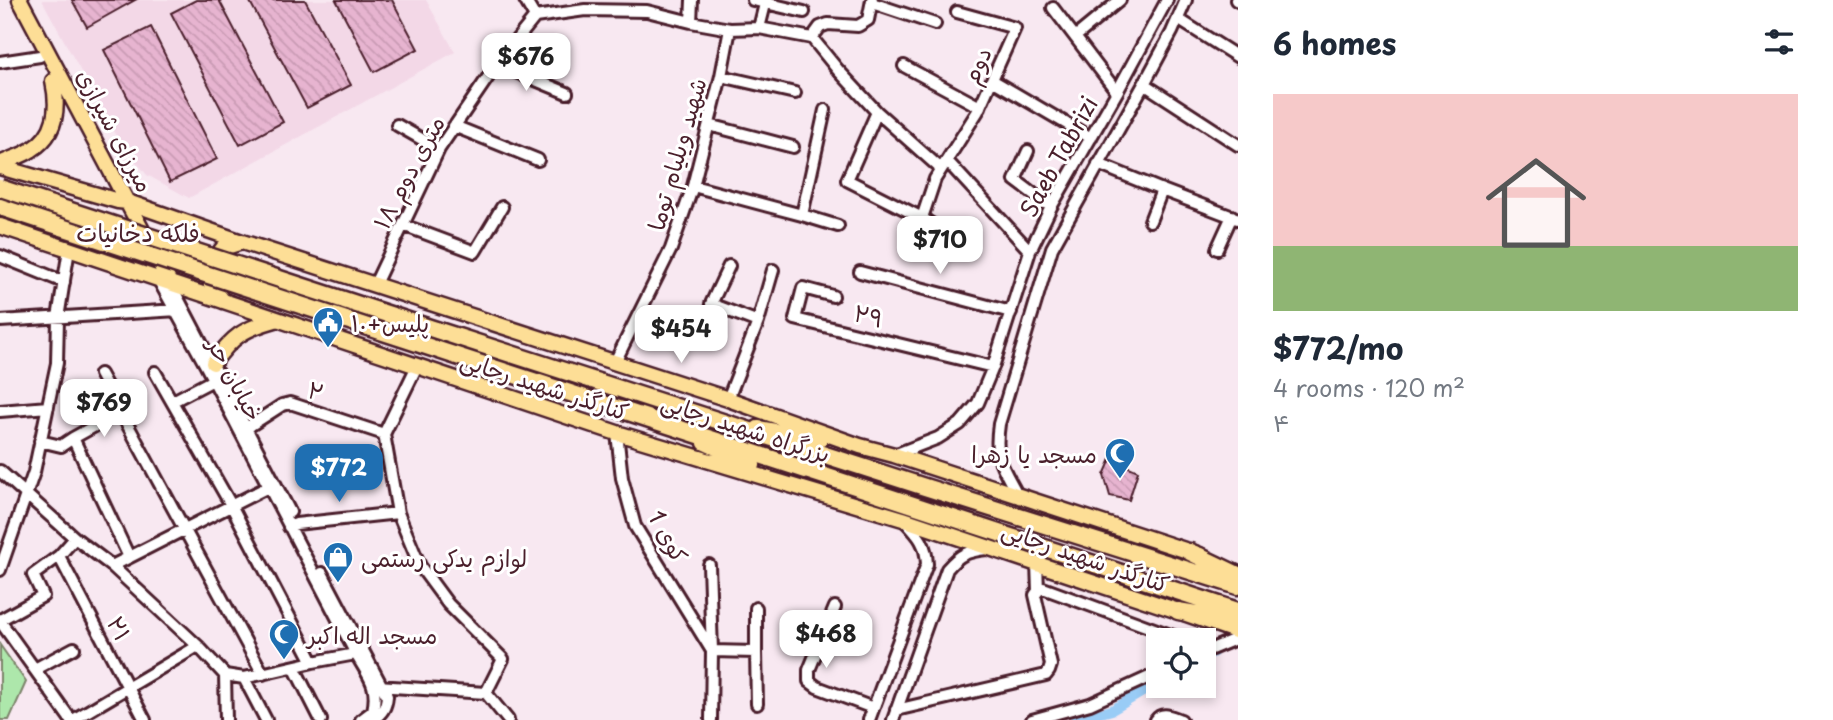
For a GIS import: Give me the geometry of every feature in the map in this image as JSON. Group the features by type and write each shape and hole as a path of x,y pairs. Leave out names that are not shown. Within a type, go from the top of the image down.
{"highway":[{"name":"بزرگراه شهید رجایی","path":"0,188 996,511 1238,586"},
{"name":"بزرگراه شهید رجایی","path":"0,206 1238,611"},
{"path":"1190,552 1238,575"},
{"path":"1178,611 1238,621"}],"main road":[{"name":"میرزای شیرازی","path":"9,0 123,202"},
{"name":"میرزای شیرازی","path":"20,0 164,281"},
{"path":"0,206 7,197 6,177 0,167 31,150 46,137 55,120 57,100 53,81"},
{"name":"کنارگذر شهید رجایی","path":"0,167 123,202 728,399 860,446 894,454 1238,567"},
{"name":"کنارگذر شهید رجایی","path":"4,232 69,249 617,433 903,519 1238,632"},
{"path":"223,301 211,285 211,264 223,248 242,242"},
{"path":"215,373 228,342 250,327 275,320"},
{"path":"656,421 800,487"},
{"path":"723,421 860,446"}],"street":[{"path":"525,0 535,17 583,5 647,6 691,22 730,29 759,28 812,38 877,112 944,165 1030,251"},
{"path":"691,22 692,0"},
{"path":"753,0 804,12"},
{"path":"1075,37 1120,0"},
{"name":"Saeb Tabrizi","path":"894,454 938,438 960,424 978,403 993,368 1030,251 1051,207 1167,0"},
{"name":"Saeb Tabrizi","path":"1017,494 999,459 996,444 999,424 1052,248 1144,85 1186,0"},
{"path":"759,28 766,1"},
{"path":"812,38 820,27 828,24 858,26 868,20 872,1 936,24"},
{"path":"1053,8 1117,92"},
{"name":"دوم","path":"944,165 981,107 1015,28 957,12"},
{"name":"۱۸ متری دوم","path":"375,284 439,149 497,64 535,17"},
{"path":"1156,22 1163,19 1170,22 1172,32"},
{"path":"1178,19 1238,57"},
{"name":"شهید ویلیام توما","path":"615,362 671,249 693,186 730,29"},
{"path":"0,62 40,57"},
{"path":"497,64 567,93"},
{"path":"904,66 981,107"},
{"path":"721,76 795,93"},
{"path":"992,80 1091,138"},
{"path":"1144,85 1238,145"},
{"path":"802,215 825,110"},
{"path":"877,112 847,180 922,218 945,233 968,240"},
{"path":"397,125 439,149"},
{"path":"709,125 793,147"},
{"path":"454,126 538,160"},
{"path":"1028,151 1015,180 1051,207"},
{"path":"1098,164 1235,217 1217,249"},
{"path":"922,218 935,179 944,165"},
{"path":"693,186 838,226"},
{"path":"1150,220 1162,190"},
{"path":"403,225 475,252 502,207"},
{"path":"0,570 34,472 48,407 57,363 58,318 69,249"},
{"path":"0,256 64,282"},
{"path":"729,266 711,304 758,322"},
{"path":"728,399 758,322 774,270"},
{"path":"860,272 1012,312"},
{"name":"خیابان حر","path":"164,281 379,686"},
{"name":"۲۹","path":"833,296 803,288 795,319 993,368"},
{"path":"0,321 179,310"},
{"name":"خیابان حر","path":"179,310 215,373"},
{"path":"417,366 384,434 398,513 420,566 448,604 503,659 486,693"},
{"path":"155,372 231,505 313,662"},
{"path":"173,401 215,373"},
{"path":"100,374 263,674"},
{"name":"۲","path":"243,430 282,405 290,403 384,434"},
{"path":"0,411 48,407"},
{"path":"40,441 61,446 120,412"},
{"name":"کوی 1","path":"617,433 622,478 635,526 712,651"},
{"path":"73,439 129,557"},
{"path":"0,471 75,538 112,566 198,646 225,675 244,678 360,654"},
{"path":"112,566 271,485"},
{"path":"293,526 398,513"},
{"path":"869,720 927,564 926,550 920,536 903,519"},
{"path":"75,538 59,556 33,575 43,596 0,620 72,720 198,646"},
{"path":"894,715 947,569 957,558 970,551 994,549"},
{"name":"۲۱","path":"59,556 145,720"},
{"path":"1037,563 1038,591"},
{"path":"709,565 711,720"},
{"path":"894,715 1046,675 1051,665 1035,596 1043,588 1151,628"},
{"path":"835,607 809,670 809,681 817,687 873,708"},
{"path":"756,608 757,704"},
{"path":"1216,646 1238,638"},
{"path":"35,669 74,648"},
{"path":"712,651 756,652"},
{"path":"293,667 321,720"},
{"path":"213,720 226,717 225,675"},
{"path":"244,678 266,720"},
{"path":"1032,720 1090,704 1146,678"},
{"path":"379,686 486,693 508,720"},
{"path":"361,720 373,712 379,686"},
{"path":"373,720 382,714 386,705 387,696 379,686"},
{"path":"1156,720 1164,714 1181,720"}],"shaded area":[{"path":"42,0 426,0 455,52 189,198 147,175 117,138"}],"green space":[{"path":"0,645 26,682 9,720 0,720"}],"building":[{"path":"72,0 135,0 87,27"},
{"path":"196,0 219,0 283,122 240,145 171,13"},
{"path":"249,0 305,0 351,85 307,108"},
{"path":"336,0 392,0 418,49 374,72"},
{"path":"151,27 217,159 170,182 104,50"},
{"name":"مسجد یا زهرا","path":"1111,459 1138,471 1129,500 1110,496 1104,475"}],"waterway":[{"path":"1075,720 1112,710 1146,690"}],"place":[{"name":"پلیس+١٠","path":"328,349"},
{"name":"مسجد یا زهرا","path":"1120,480"},
{"name":"لوازم یدکی رستمی","path":"338,584"},
{"name":"مسجد اله اکبر","path":"284,661"}],"district":[{"name":"فلکه دخانیات","path":"138,232"}]}
